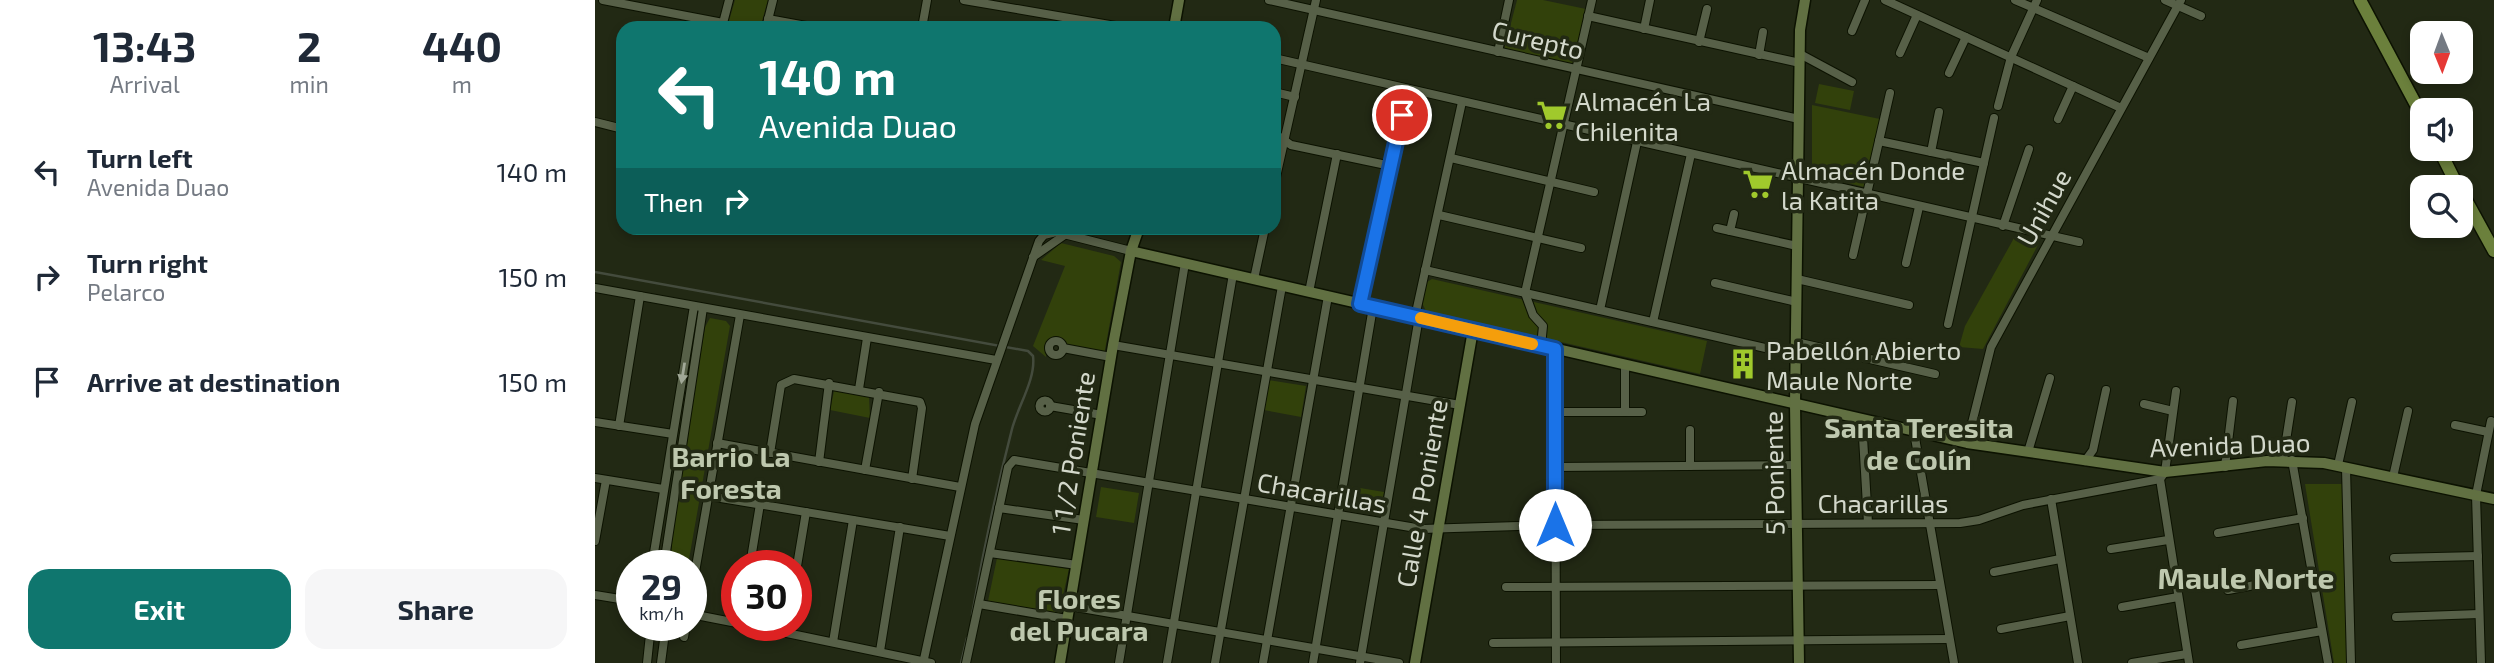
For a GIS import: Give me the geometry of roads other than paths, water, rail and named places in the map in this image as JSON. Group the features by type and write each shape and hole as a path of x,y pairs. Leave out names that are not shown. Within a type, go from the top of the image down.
{"main road":[{"path":"2360,0 2377,27 2413,98"},
{"path":"2367,0 2377,27"},
{"path":"2473,215 2494,251"}],"street":[{"path":"603,0 699,21"},
{"path":"723,21 729,0"},
{"path":"768,21 773,0"},
{"path":"923,21 927,0"},
{"path":"964,0 1086,21"},
{"path":"1175,21 1179,0"},
{"name":"Curepto","path":"1269,0 1799,119"},
{"path":"1281,156 1316,0"},
{"path":"1498,51 1509,0"},
{"path":"1541,346 1542,326 1533,316 1525,293 1592,0"},
{"path":"1644,29 1650,0"},
{"name":"5 Poniente","path":"1799,663 1795,404 1800,30 1805,0"},
{"path":"1852,32 1865,0"},
{"path":"1885,0 2121,108"},
{"path":"2015,0 2035,4 2149,58"},
{"path":"2165,0 2179,3 2201,16"},
{"name":"Unihue","path":"1967,443 1991,347 2179,3"},
{"path":"1998,106 2011,57 2035,4"},
{"path":"1699,41 1707,9"},
{"path":"1900,53 1917,15"},
{"path":"1588,16 1759,55 1800,59 1852,82"},
{"path":"1759,55 1763,32"},
{"path":"1949,73 1966,37"},
{"path":"1281,60 2079,242"},
{"path":"2058,119 2073,86"},
{"path":"1360,304 1408,89"},
{"path":"1853,255 1891,93"},
{"path":"1281,94 1295,97"},
{"path":"1361,660 1425,270 1462,102"},
{"path":"1931,152 1939,112"},
{"path":"1948,324 1994,118"},
{"path":"595,122 616,127"},
{"path":"1281,137 1291,145 1391,166"},
{"path":"1879,141 1984,163"},
{"path":"1600,310 1637,142"},
{"path":"2003,226 2029,149"},
{"path":"1309,292 1337,154"},
{"path":"1653,322 1691,154"},
{"path":"1451,158 1594,191"},
{"path":"1906,264 1919,206"},
{"path":"1730,231 1734,214"},
{"path":"1439,215 1581,248"},
{"path":"1717,228 1797,246"},
{"path":"2480,228 2494,231"},
{"name":"Avenida Duao","path":"997,357 1033,257 1065,235"},
{"name":"Avenida Duao","path":"1070,235 1967,443 2162,475 2288,460 2342,466 2494,499"},
{"name":"1 1/2 Poniente","path":"1060,663 1113,345 1137,235"},
{"path":"1254,279 1263,235"},
{"path":"1119,663 1185,263"},
{"path":"1425,270 1796,355"},
{"path":"1167,663 1233,274"},
{"path":"1797,279 1909,305"},
{"path":"1716,283 1797,302"},
{"path":"1215,663 1282,286"},
{"path":"595,288 867,338 997,357 975,424 960,487 927,661 812,636"},
{"path":"619,426 640,296"},
{"path":"1263,663 1328,296"},
{"path":"654,550 694,306"},
{"path":"1313,663 1373,307"},
{"path":"666,550 703,308"},
{"path":"699,550 740,314"},
{"name":"Calle 4 Poniente","path":"1415,663 1473,330"},
{"path":"859,389 867,338"},
{"path":"1796,342 1935,374"},
{"path":"1113,345 1460,405"},
{"path":"1063,348 1111,357"},
{"path":"1555,349 1556,663"},
{"path":"1625,365 1625,412"},
{"path":"2028,452 2050,378"},
{"path":"769,453 780,389 784,381 794,379 829,383 879,392 918,400 922,405 912,479"},
{"path":"819,462 829,383"},
{"path":"2085,461 2093,450 2106,390"},
{"path":"2132,663 2188,658 2168,540 2162,475 2176,391"},
{"path":"865,470 879,392"},
{"path":"2225,467 2233,401"},
{"path":"2292,402 2288,460 2303,518 2328,663"},
{"path":"2351,663 2342,466 2352,402"},
{"path":"2144,404 2173,411"},
{"path":"1050,406 1102,415"},
{"path":"2393,477 2408,411"},
{"path":"1555,412 1642,412"},
{"path":"1862,420 1868,523"},
{"path":"2481,663 2476,495 2491,421"},
{"path":"595,422 673,434"},
{"path":"2455,425 2488,432"},
{"path":"1689,466 1690,430"},
{"path":"1914,432 1954,663"},
{"path":"717,443 960,487"},
{"name":"Chacarillas","path":"999,508 1011,462 1027,460 1422,529 1555,525 1972,522 2014,507 2162,475"},
{"path":"1555,467 1796,465"},
{"path":"595,478 663,489"},
{"path":"595,541 606,480"},
{"path":"709,496 950,536"},
{"path":"2051,499 2078,663"},
{"path":"752,550 760,505"},
{"path":"967,663 999,508 1084,520"},
{"path":"800,550 806,512"},
{"path":"2218,533 2303,518"},
{"path":"833,642 853,520"},
{"path":"880,651 899,527"},
{"path":"2111,549 2168,540"},
{"path":"989,553 1076,565"},
{"path":"2394,558 2478,556"},
{"path":"1994,572 2060,559"},
{"path":"2228,590 2313,575"},
{"path":"1506,587 1940,585"},
{"path":"595,594 616,598"},
{"path":"2122,607 2178,597"},
{"path":"979,604 1067,620"},
{"path":"1070,606 1267,640 1361,660 1399,663"},
{"path":"2396,617 2479,614"},
{"path":"2001,629 2070,616"},
{"path":"2241,645 2322,631"},
{"path":"1493,643 1949,639"},
{"path":"647,663 649,641"},
{"path":"661,663 664,641"}],"waterway":[{"path":"595,272 1028,351 1033,356 1032,374 1006,452 972,615"},
{"path":"961,663 967,638"}],"place":[{"name":"Almacén La Chilenita","path":"1552,115"},
{"name":"Almacén Donde la Katita","path":"1758,184"},
{"name":"Pabellón Abierto Maule Norte","path":"1743,364"}],"district":[{"name":"Santa Teresita de Colín","path":"1919,443"},
{"name":"Barrio La Foresta","path":"731,472"},
{"name":"Maule Norte","path":"2246,577"},
{"name":"Flores del Pucara","path":"1079,614"}]}
